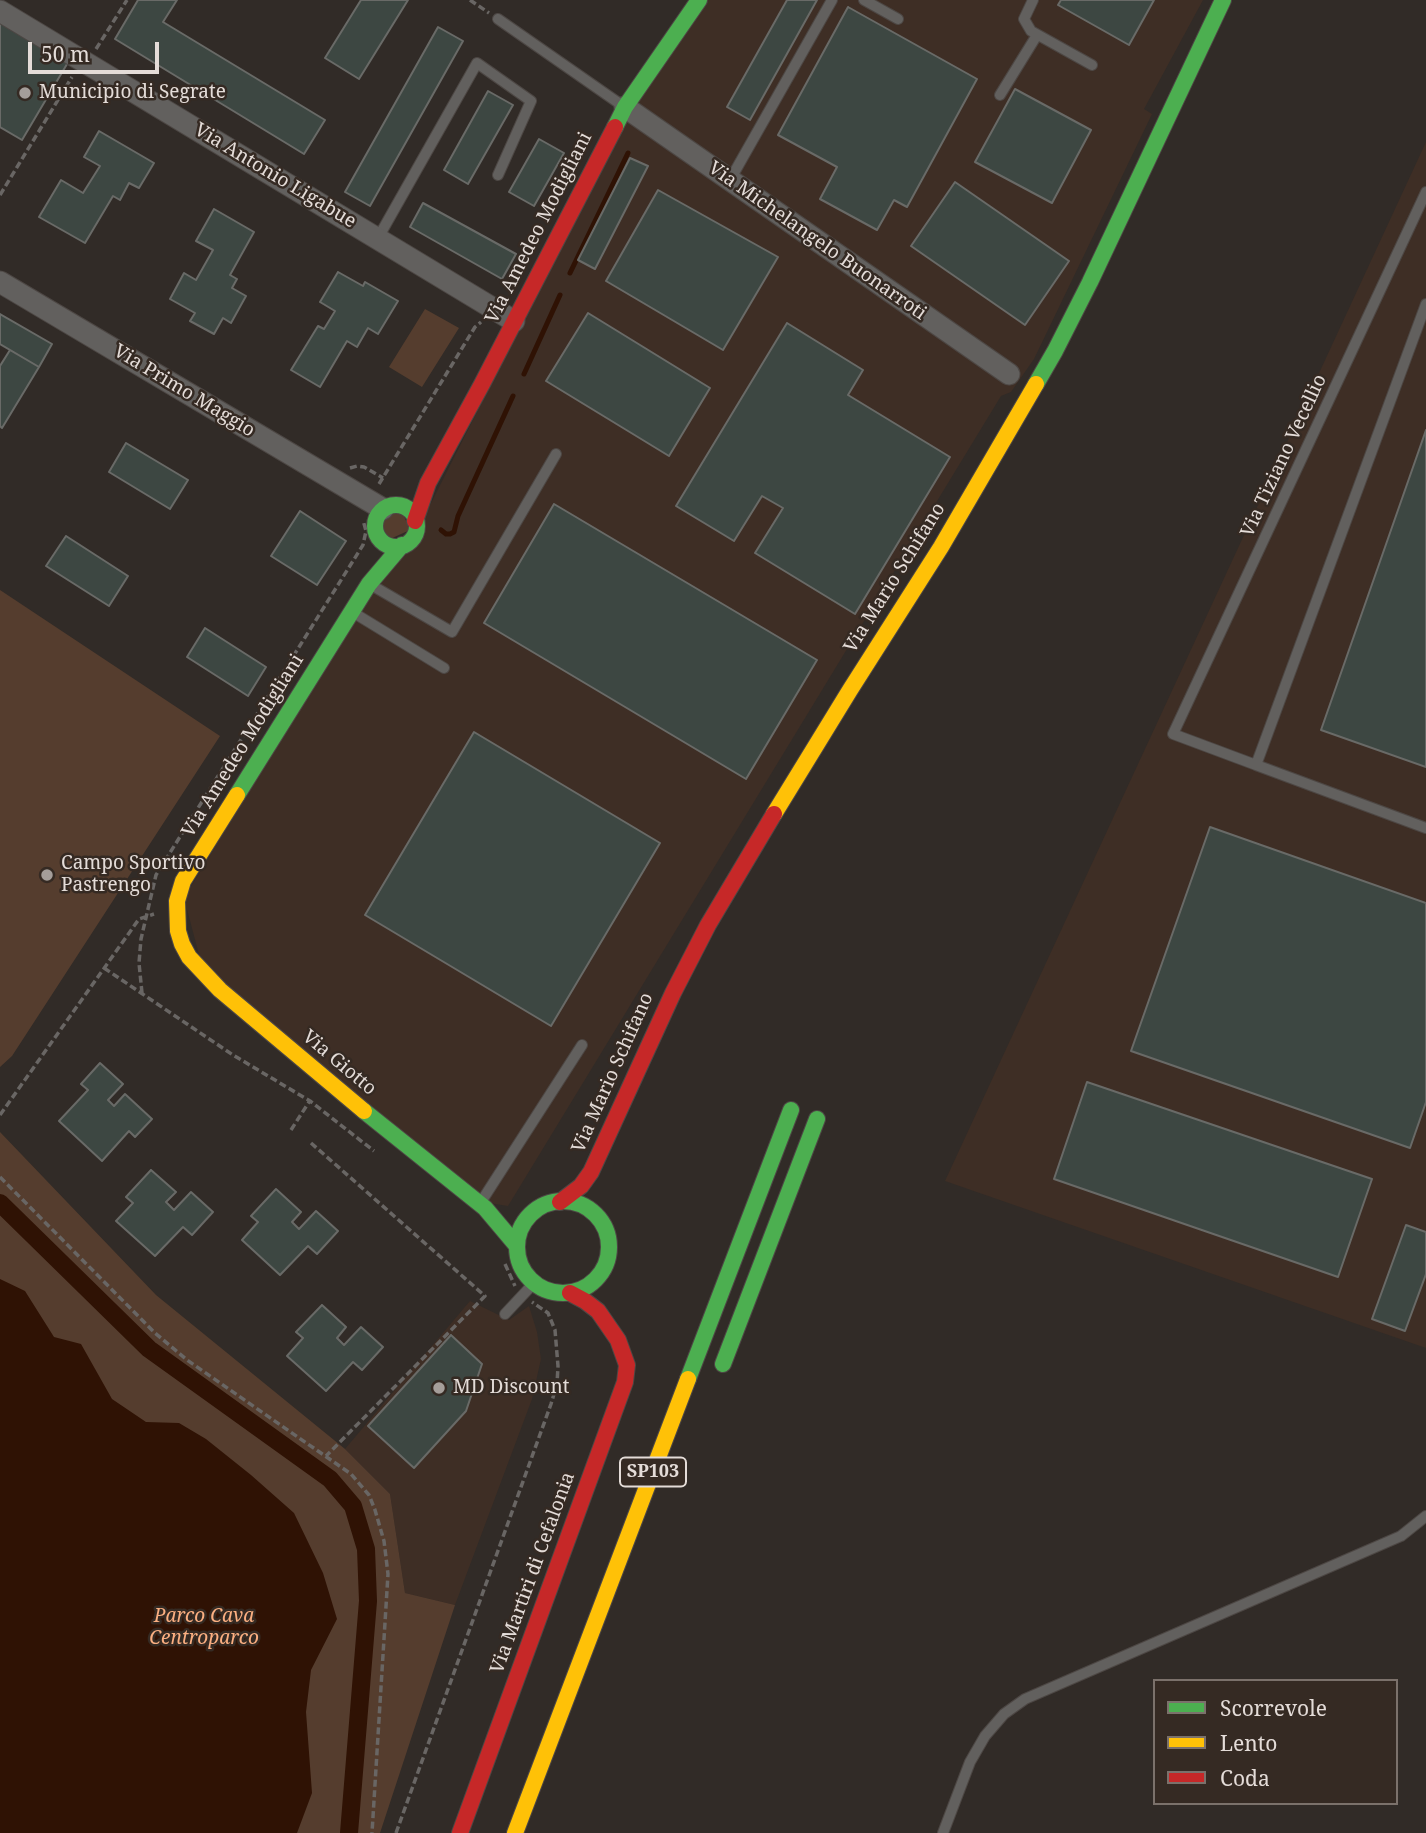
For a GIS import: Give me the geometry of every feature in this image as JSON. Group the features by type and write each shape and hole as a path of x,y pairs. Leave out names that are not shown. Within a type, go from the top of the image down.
{"main road":[{"name":"Via Amedeo Modigliani","path":"180,937 176,909 183,881 369,584 414,535 415,521 428,483 625,107 699,0"},
{"name":"Via Mario Schifano","path":"560,1202 581,1186 591,1172 673,993 708,925 941,547 1055,351 1223,0"},
{"name":"Via Amedeo Modigliani","path":"369,584 376,561 381,515 412,498 428,483"},
{"path":"402,545 387,545 381,515 412,513 415,521"},
{"name":"Via Giotto","path":"180,937 189,957 220,990 323,1078 482,1206 517,1246"},
{"name":"SP103","path":"515,1833 791,1110"},
{"path":"716,1380 817,1119"},
{"name":"Via Mario Schifano","path":"591,1172 598,1219"},
{"path":"560,1202 581,1206 592,1212 606,1231 608,1245 607,1259 601,1272 584,1288 570,1293 551,1292 534,1283 520,1265 517,1246 520,1231 532,1213 545,1205 560,1202"},
{"name":"Via Giotto","path":"482,1206 510,1217 532,1213"},
{"name":"Via Martiri di Cefalonia","path":"601,1272 601,1296 610,1327"},
{"name":"Via Martiri di Cefalonia","path":"460,1833 623,1391 627,1365 618,1340 598,1311 570,1293"}],"street":[{"name":"Via Antonio Ligabue","path":"0,11 514,321"},
{"name":"Via Michelangelo Buonarroti","path":"625,107 1009,374"},
{"name":"Via Primo Maggio","path":"0,282 381,515"}],"lane":[{"path":"730,180 832,0"},
{"path":"864,0 898,19"},
{"path":"1033,0 1024,19 1031,32 1092,65"},
{"path":"498,19 625,107"},
{"path":"1000,95 1037,35"},
{"path":"378,239 477,63 531,101 498,175"},
{"name":"Via Tiziano Vecellio","path":"1256,765 1173,734 1426,192"},
{"path":"1426,304 1256,765 1426,828"},
{"path":"369,584 452,632 556,454"},
{"path":"352,612 444,668"},
{"path":"482,1206 582,1045"},
{"path":"505,1314 534,1283"},
{"path":"943,1833 970,1762 985,1736 1004,1714 1025,1699 1401,1536 1426,1516"}],"path":[{"path":"87,63 127,0"},
{"path":"470,0 498,19"},
{"path":"0,195 71,79"},
{"path":"142,993 139,963 141,939 156,875 363,545 366,531 359,513 381,515 383,478"},
{"path":"0,1115 139,919 176,909"},
{"path":"104,968 233,1055 310,1101 383,1158"},
{"path":"291,1130 310,1101"},
{"path":"311,1143 485,1296 326,1456"},
{"path":"0,1177 155,1333 187,1360 351,1474 369,1495 387,1557 372,1833"},
{"path":"396,1833 557,1384 555,1330 548,1313 521,1296 507,1272 505,1261"}],"shaded area":[{"path":"706,0 1203,0 1144,109 1152,114 1034,359 1011,392 1001,396 508,1206 489,1203 202,966 184,898 376,582 415,543 422,521 627,115"},
{"path":"1426,142 1426,1348 945,1181"},
{"name":"Parco Cava Centroparco","path":"0,1279 25,1291 54,1337 81,1344 112,1399 146,1422 179,1423 206,1439 294,1513 323,1573 337,1619 311,1670 306,1712 312,1793 297,1833 0,1833"},
{"path":"470,1301 509,1320 529,1306 541,1359 532,1399 455,1605 405,1593 390,1494 345,1449"}],"green space":[{"path":"425,309 459,328 422,387 389,367"},
{"path":"388,513 403,514 410,530 390,539 383,532 382,522"},
{"path":"0,590 220,736 12,1056 0,1067"},
{"name":"Parco Cava Centroparco","path":"0,1132 156,1295 345,1449 390,1494 405,1593 455,1605 380,1833 0,1833"}],"building":[{"path":"138,0 177,0 163,22 325,120 304,154 115,39"},
{"path":"361,0 408,0 359,79 325,58"},
{"path":"787,0 817,0 750,120 727,107"},
{"path":"1061,0 1154,0 1129,45 1058,5"},
{"path":"848,7 977,79 907,207 894,200 877,230 820,199 837,167 778,135"},
{"name":"Municipio di Segrate","path":"3,19 70,59 22,140 0,127 0,24"},
{"path":"438,27 463,41 370,206 345,192"},
{"path":"1015,89 1091,130 1052,203 975,162"},
{"path":"488,91 513,105 468,184 444,170"},
{"path":"99,131 154,163 139,188 129,183 120,200 113,196 85,243 39,217 61,180 83,193 100,166 84,157"},
{"path":"539,139 564,153 534,206 509,192"},
{"path":"630,158 648,166 595,269 578,260"},
{"path":"955,182 1069,261 1025,325 911,246"},
{"path":"658,190 778,257 723,350 606,281"},
{"path":"423,203 516,254 502,279 410,227"},
{"path":"214,209 254,232 230,275 237,279 232,288 246,296 231,323 223,318 214,334 190,321 195,313 170,299 184,273 196,280 213,250 196,241"},
{"path":"338,272 363,286 365,282 398,301 378,334 368,328 357,347 347,341 320,387 291,370 318,326 324,329 335,311 320,302"},
{"path":"588,313 710,388 669,456 546,381"},
{"path":"0,314 52,344 39,367 0,344"},
{"path":"787,323 863,370 848,395 950,457 855,614 755,553 783,508 762,496 734,541 676,506"},
{"path":"10,350 39,367 2,428 0,366"},
{"path":"1426,430 1426,767 1321,730"},
{"path":"126,443 188,480 170,509 109,472"},
{"path":"554,504 817,660 746,779 484,623"},
{"path":"300,511 346,541 317,585 271,556"},
{"path":"66,536 128,576 109,606 46,566"},
{"path":"205,628 266,667 248,696 187,657"},
{"path":"474,732 660,843 551,1026 365,915"},
{"path":"1210,827 1426,903 1426,1102 1410,1148 1131,1051"},
{"path":"100,1063 123,1084 108,1100 114,1106 125,1094 152,1119 135,1137 129,1131 102,1161 59,1121 88,1090 81,1084"},
{"path":"1087,1082 1372,1179 1338,1277 1054,1179"},
{"path":"151,1170 176,1192 166,1202 174,1210 191,1192 213,1212 192,1235 183,1227 155,1256 116,1221 133,1203 126,1197"},
{"path":"276,1189 301,1212 292,1222 299,1229 316,1211 338,1231 317,1254 308,1246 280,1275 242,1240 258,1222 251,1216"},
{"path":"1406,1225 1426,1232 1426,1274 1405,1331 1372,1319"},
{"path":"322,1305 346,1327 337,1338 344,1345 361,1327 383,1347 362,1370 353,1362 326,1391 287,1356 303,1338 296,1332"},
{"name":"MD Discount","path":"451,1335 482,1364 466,1411 414,1468 368,1426"}],"waterway":[{"path":"570,273 628,153"},
{"path":"524,374 560,295"},
{"path":"441,530 446,534 454,532 458,516 513,396"},
{"path":"0,1203 149,1349 330,1479 353,1506 366,1549 368,1601 349,1833"}],"traffic: fast":[{"path":"615,127 625,107 699,0"},
{"path":"1036,384 1090,282 1223,0"},
{"path":"396,505 411,511 417,526 411,541 396,547 381,541 375,526 381,511 396,505"},
{"path":"237,795 369,584 402,545"},
{"path":"688,1379 791,1110"},
{"path":"364,1111 485,1208 517,1246"},
{"path":"723,1364 817,1119"},
{"path":"563,1201 580,1205 595,1215 605,1230 609,1247 605,1264 595,1279 580,1289 563,1293 546,1289 531,1279 521,1264 517,1247 521,1230 531,1215 546,1205 563,1201"}],"traffic: slow":[{"path":"774,814 941,547 1036,384"},
{"path":"237,795 183,881 177,901 178,931 182,944 189,957 220,990 364,1111"},
{"path":"515,1833 688,1379"}],"traffic: jam":[{"path":"415,521 428,483 615,127"},
{"path":"560,1202 581,1186 591,1172 673,993 708,925 774,814"},
{"path":"460,1833 625,1382 627,1365 618,1340 598,1311 570,1293"}],"place":[{"name":"Municipio di Segrate","path":"25,93"},
{"name":"Campo Sportivo Pastrengo","path":"47,875"},
{"name":"MD Discount","path":"439,1388"}]}
